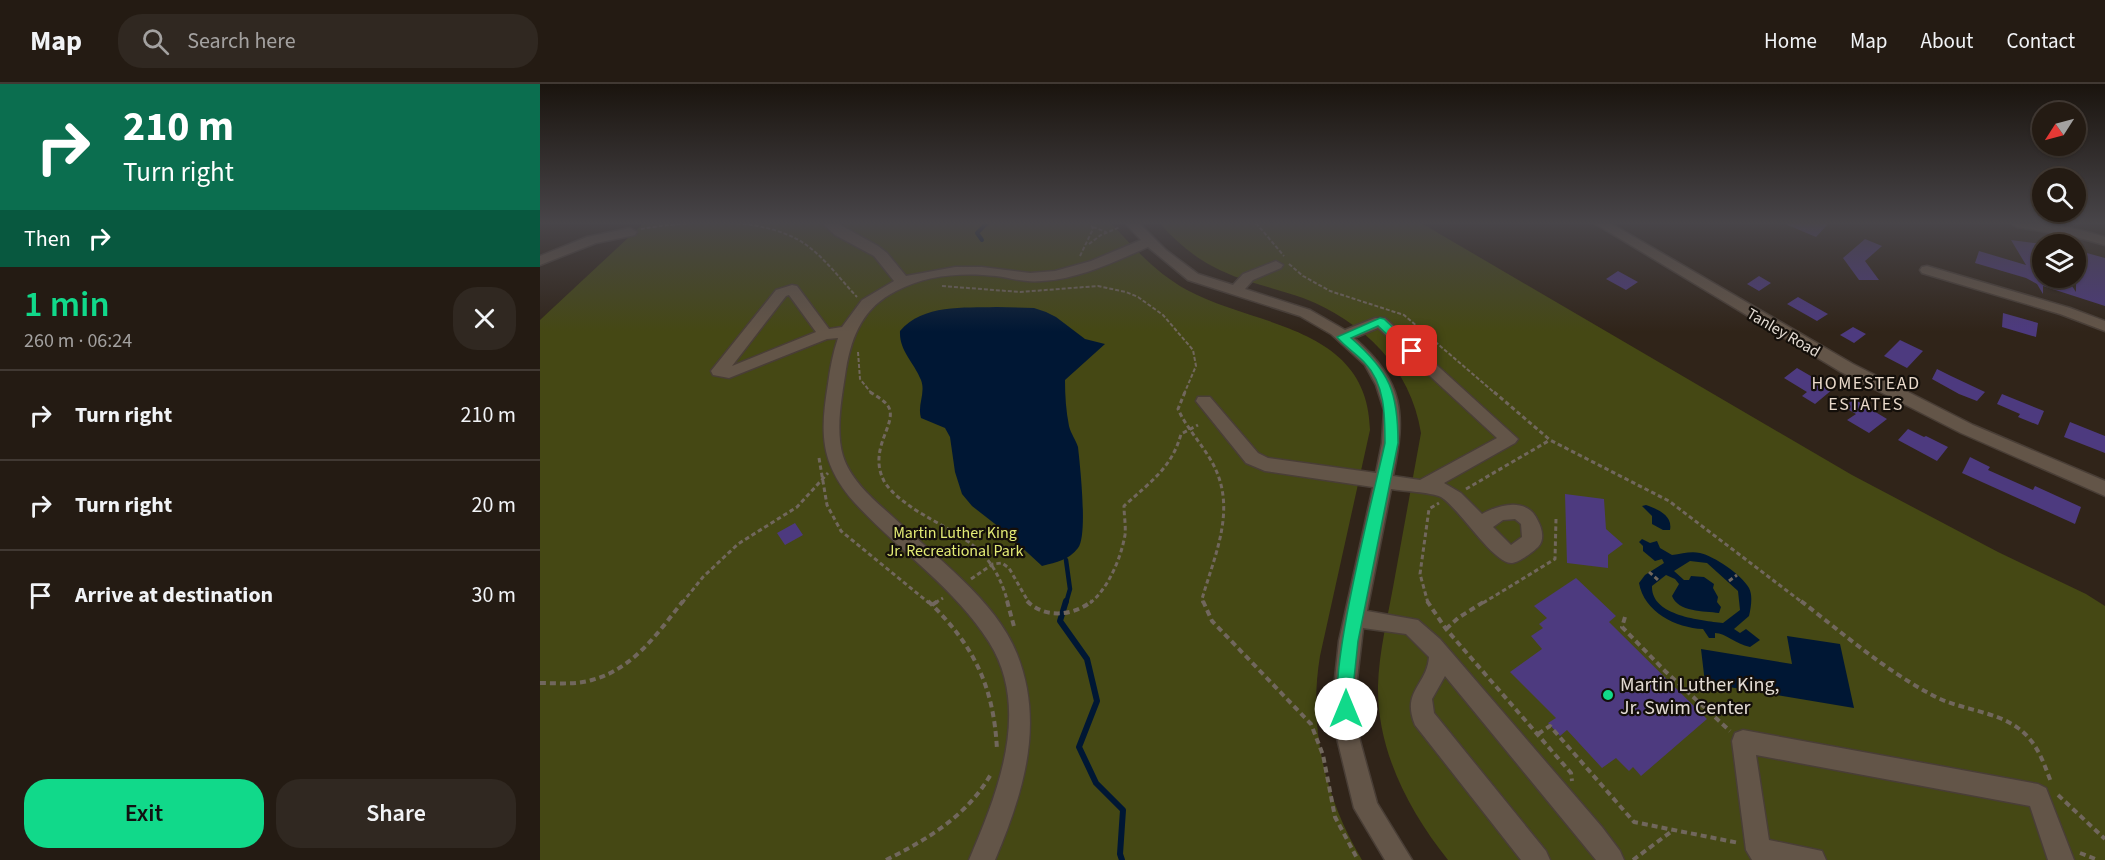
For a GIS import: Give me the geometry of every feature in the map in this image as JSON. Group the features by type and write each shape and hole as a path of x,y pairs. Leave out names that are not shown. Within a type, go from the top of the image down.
{"street":[{"path":"885,259 903,283"},
{"path":"982,860 1005,805 1015,767 1020,729 1018,688 1006,651 986,621 861,498 835,457 831,435 832,410 863,307 874,298 918,277 959,270 1019,276 1054,276 1101,259"},
{"path":"1171,259 1193,277 1305,314 1336,330 1371,362 1384,385 1392,410 1391,443 1355,618 1345,688 1346,730 1366,807 1399,860"},
{"name":"Tanley Road","path":"1662,259 1847,368 1967,429 2105,489"},
{"path":"1234,292 1248,277 1276,266"},
{"path":"1927,270 2065,311 2105,326"},
{"path":"825,334 792,289 781,294 719,371 729,373 825,334 852,338"},
{"path":"1343,337 1380,321 1509,439 1422,487"},
{"path":"1204,401 1252,458 1265,464 1444,490 1481,527"},
{"path":"1355,618 1411,626 1440,654 1611,860"},
{"path":"1440,654 1439,668 1421,698 1423,717 1537,860"},
{"path":"1813,860 1758,850 1743,741 2038,796 2061,860"}],"path":[{"path":"820,259 859,298"},
{"path":"1285,259 1305,277 1333,293 1387,307 1404,315 1550,440 1669,501 1706,527 1860,649 1915,686 1938,698 2003,720 2018,728 2039,749 2052,784"},
{"path":"933,287 968,285 1019,292 1101,287 1119,290 1144,299 1185,338 1196,361 1194,373 1178,409 1214,466 1221,481 1226,503 1222,531 1202,599 1203,605 1212,621 1311,724 1322,745 1334,813 1342,836 1358,860"},
{"path":"853,304 866,293"},
{"path":"852,338 861,381 867,390 885,403 891,411 890,422 880,443 880,468 885,482 895,494 958,534 993,564 1016,633"},
{"path":"932,605 993,564 1002,563 1009,568 1027,601 1036,610 1056,614 1088,605 1100,595 1123,546 1124,506 1167,466 1176,453 1179,436 1198,425"},
{"path":"1550,440 1533,452 1429,509 1420,574 1425,599 1446,629 1571,773 1572,783"},
{"path":"818,449 821,481 831,515 849,540 902,579 932,605 962,637 985,677 996,723 997,751"},
{"path":"540,683 573,683 593,680 633,659 649,644 703,577 738,544 797,507 829,471 839,466"},
{"path":"1446,629 1458,618 1555,559 1556,519"},
{"path":"1649,572 1658,580"},
{"path":"1729,581 1737,575"},
{"path":"1625,617 1622,627 1641,648 1743,741"},
{"path":"1538,734 1550,726 1634,822 1744,844"},
{"path":"886,860 927,839 963,811 985,787 993,767"},
{"path":"2058,801 2055,791 2105,839"},
{"path":"1633,860 1672,831"},
{"path":"2079,860 2076,851 2098,860"}],"green space":[{"name":"Martin Luther King Jr. Recreational Park","path":"605,259 1146,259 1187,290 1303,335 1329,349 1350,369 1364,395 1370,430 1320,656 1316,710 1318,736 1329,787 1338,812 1362,860 540,860 540,320"},
{"path":"1201,259 1483,259 1852,475 1998,552 2086,594 2105,606 2105,860 1448,860 1408,801 1389,757 1379,710 1378,686 1382,647 1421,433 1416,409 1407,388 1381,350 1345,320 1303,298 1223,272"}],"water":[{"path":"1034,308 1046,312 1085,339 1105,344 1065,380 1068,420 1078,447 1083,516 1081,541 1071,555 1042,566 1004,531 972,506 962,494 955,472 950,437 945,428 921,418 921,380 904,351 900,338 900,331 909,322 932,312 945,309"},
{"path":"1646,505 1667,517 1670,530 1663,530 1652,524 1652,516 1642,506"},
{"path":"1642,539 1650,543 1657,541 1660,548 1672,555 1700,553 1720,562 1734,572 1749,588 1751,605 1749,616 1734,629 1740,633 1746,629 1760,640 1750,647 1719,633 1715,633 1715,638 1709,638 1703,629 1672,622 1654,610 1642,593 1639,583 1645,575 1664,563 1662,559 1655,561 1643,551 1643,546 1639,542","holes":["1690,561 1707,563 1738,591 1740,610 1723,623 1679,615 1660,604 1654,596 1652,586 1666,575 1675,579 1679,584 1672,596 1680,605 1692,610 1719,613 1721,607 1717,602 1718,597 1713,588 1714,584 1704,577 1691,576 1689,580 1684,580 1674,571"]},
{"path":"1787,636 1840,644 1854,708 1705,683 1701,649 1792,664"}],"building":[{"path":"1844,259 1867,259 1865,261 1879,280 1859,280"},
{"path":"1976,259 2007,259 2026,265 2023,259 2032,259 2032,281 1975,263"},
{"path":"2086,259 2105,259 2105,306 2049,288 2073,288 2076,292 2076,288 2086,288"},
{"path":"1618,271 1638,282 1626,290 1606,279"},
{"path":"1759,276 1771,283 1759,291 1747,284"},
{"path":"1798,297 1828,314 1817,321 1787,304"},
{"path":"2003,313 2038,323 2036,337 2002,327"},
{"path":"1853,327 1866,334 1854,343 1840,335"},
{"path":"1900,340 1923,351 1907,368 1884,356"},
{"path":"1797,368 1833,389 1815,404 1802,396 1807,392 1784,378"},
{"path":"1937,369 1985,392 1977,401 1959,394 1932,379"},
{"path":"2002,394 2044,411 2038,425 2018,417 2020,414 1997,404"},
{"path":"1854,399 1887,419 1869,433 1847,420 1856,414 1844,407"},
{"path":"2070,422 2105,436 2105,453 2064,437"},
{"path":"1908,429 1948,447 1937,461 1898,440"},
{"path":"1970,457 1990,467 1988,470 2033,490 2035,486 2081,507 2075,524 1962,473"},
{"path":"1565,494 1604,499 1606,529 1623,544 1608,555 1608,568 1567,563"},
{"path":"795,523 803,535 785,545 777,533"},
{"name":"Martin Luther King, Jr. Swim Center","path":"1576,578 1616,616 1609,622 1707,719 1641,776 1633,767 1629,771 1616,758 1602,768 1567,730 1560,736 1548,723 1556,718 1510,672 1542,649 1531,636 1543,628 1539,624 1547,618 1534,606"}],"waterway":[{"path":"1066,560 1070,589 1066,603"},
{"path":"1066,601 1060,621 1087,659 1097,701 1079,747 1096,783 1123,810 1120,854 1122,860"}],"place":[{"name":"Martin Luther King, Jr. Swim Center","path":"1608,695"}],"district":[{"name":"HOMESTEAD ESTATES","path":"1866,393"}],"route":[{"path":"1346,709 1345,688 1350,641 1391,443 1392,410 1384,385 1371,362 1343,337 1380,321 1412,351"}]}
